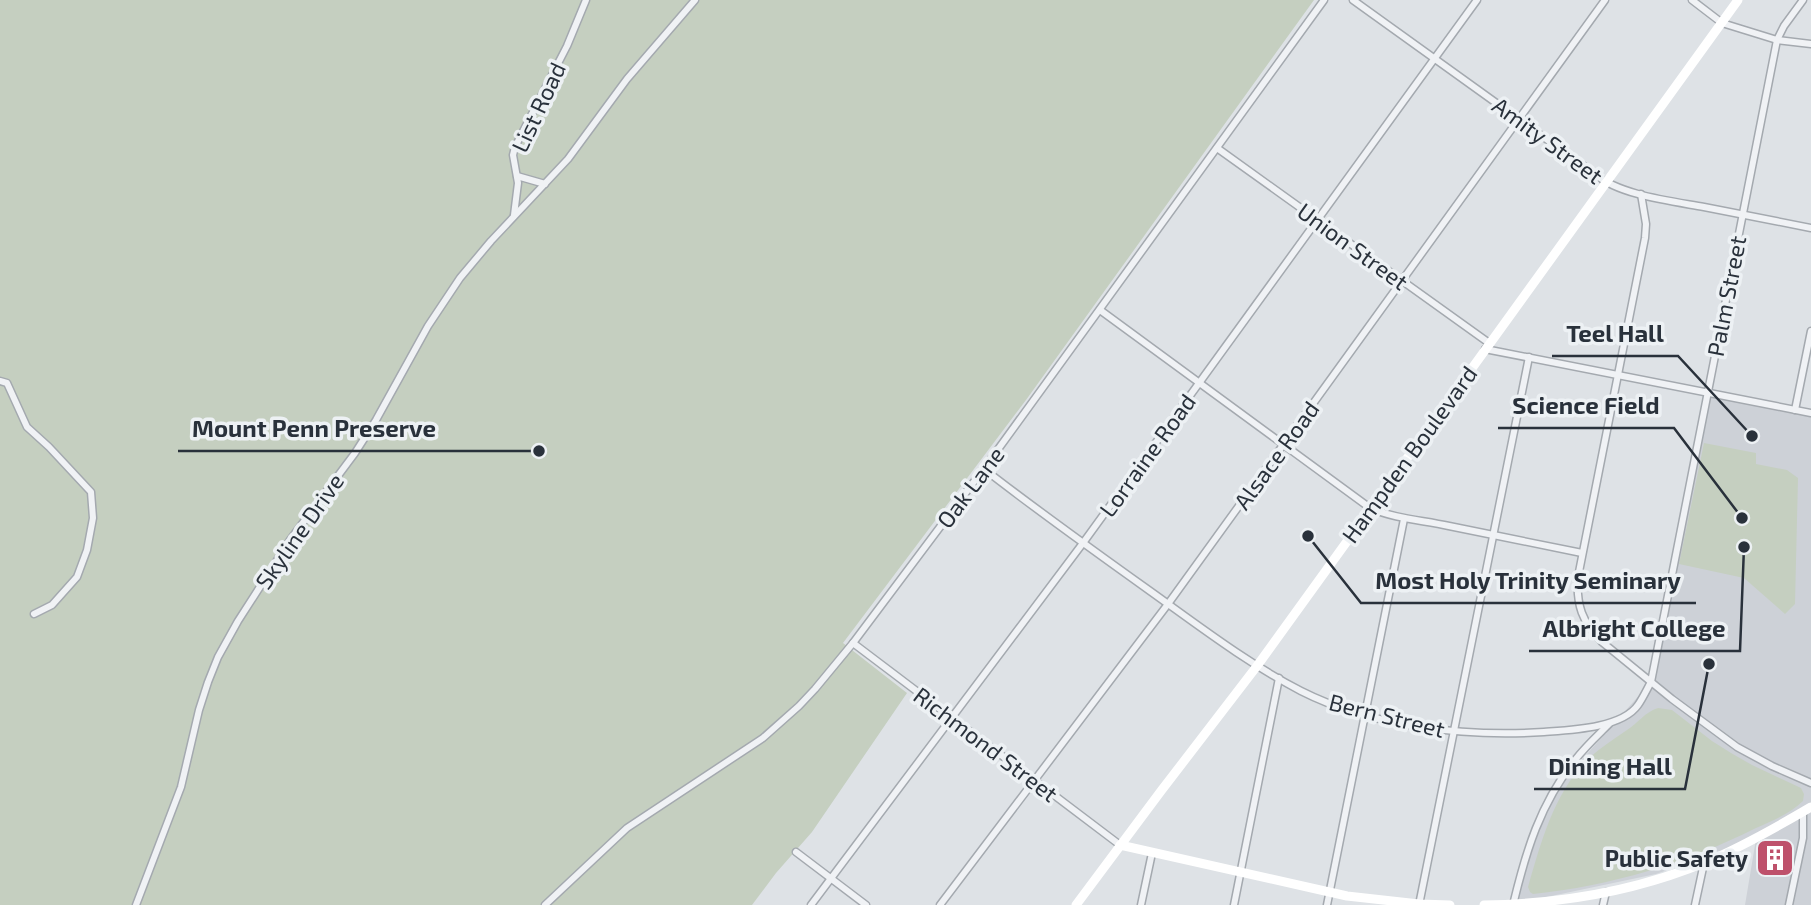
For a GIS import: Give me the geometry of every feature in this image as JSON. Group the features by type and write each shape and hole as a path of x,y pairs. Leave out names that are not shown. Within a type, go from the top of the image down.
{"main road":[{"name":"Hampden Boulevard","path":"1076,905 1257,666 1738,0"},
{"path":"1484,905 1513,905 1606,892 1643,882 1704,863 1757,838 1807,809"},
{"path":"1119,845 1348,896 1419,905 1450,905"}],"street":[{"name":"List Road","path":"513,217 519,183 513,155 515,147 567,46 586,0"},
{"name":"Skyline Drive","path":"136,905 181,787 199,710 227,639 290,540 376,421 440,307 473,261 579,146 627,79 695,0"},
{"name":"Oak Lane","path":"545,905 627,828 763,738 816,689 984,469 1324,0"},
{"name":"Amity Street","path":"1353,0 1595,173 1605,183 1641,194 1811,228"},
{"name":"Lorraine Road","path":"811,905 1083,543 1477,0"},
{"name":"Alsace Road","path":"940,905 1168,604 1605,0"},
{"path":"1692,0 1722,23 1777,40 1811,44"},
{"name":"Palm Street","path":"1651,682 1777,40 1802,0"},
{"name":"Union Street","path":"1217,148 1402,281 1487,346 1529,357 1811,413"},
{"path":"517,176 545,184"},
{"path":"1641,194 1646,224 1645,238 1582,553 1577,591 1580,608 1590,630 1651,682 1737,747 1811,783"},
{"path":"1100,310 1370,508 1404,519 1437,523 1582,553"},
{"path":"1796,410 1811,331"},
{"path":"1419,905 1529,357"},
{"path":"0,381 7,383 27,427 91,492 93,518 87,550 77,577 52,605 34,614"},
{"name":"Bern Street","path":"984,469 1240,656 1302,691 1365,714 1408,725 1453,732 1556,731 1609,724 1624,718 1638,706 1651,682"},
{"path":"1327,905 1404,519"},
{"name":"Richmond Street","path":"853,643 1119,845"},
{"path":"1234,905 1279,678"},
{"path":"1513,905 1529,842 1546,805 1577,757 1609,724"},
{"path":"1789,905 1807,809"},
{"path":"796,852 866,905"},
{"path":"1141,905 1152,853"},
{"path":"1695,905 1704,863"},
{"path":"1603,905 1606,892"}],"shaded area":[{"path":"1707,392 1811,413 1811,905 1745,905 1756,839 1656,874 1513,904 1554,791 1651,682"}],"green space":[{"path":"0,0 1314,0 1026,400 843,643 907,693 812,832 752,905 0,905"},
{"path":"1704,443 1756,453 1756,464 1787,470 1798,478 1795,604 1785,614 1744,578 1679,564"},
{"path":"1658,708 1672,710 1731,753 1801,788 1803,801 1775,820 1730,841 1648,871 1591,885 1533,894 1530,892 1528,887 1550,819 1576,772 1597,751"}],"place":[{"name":"Teel Hall","path":"1752,436"},
{"name":"Mount Penn Preserve","path":"539,451"},
{"name":"Science Field","path":"1742,518"},
{"name":"Most Holy Trinity Seminary","path":"1308,536"},
{"name":"Albright College","path":"1744,547"},
{"name":"Dining Hall","path":"1709,664"},
{"name":"Public Safety","path":"1775,858"}]}
